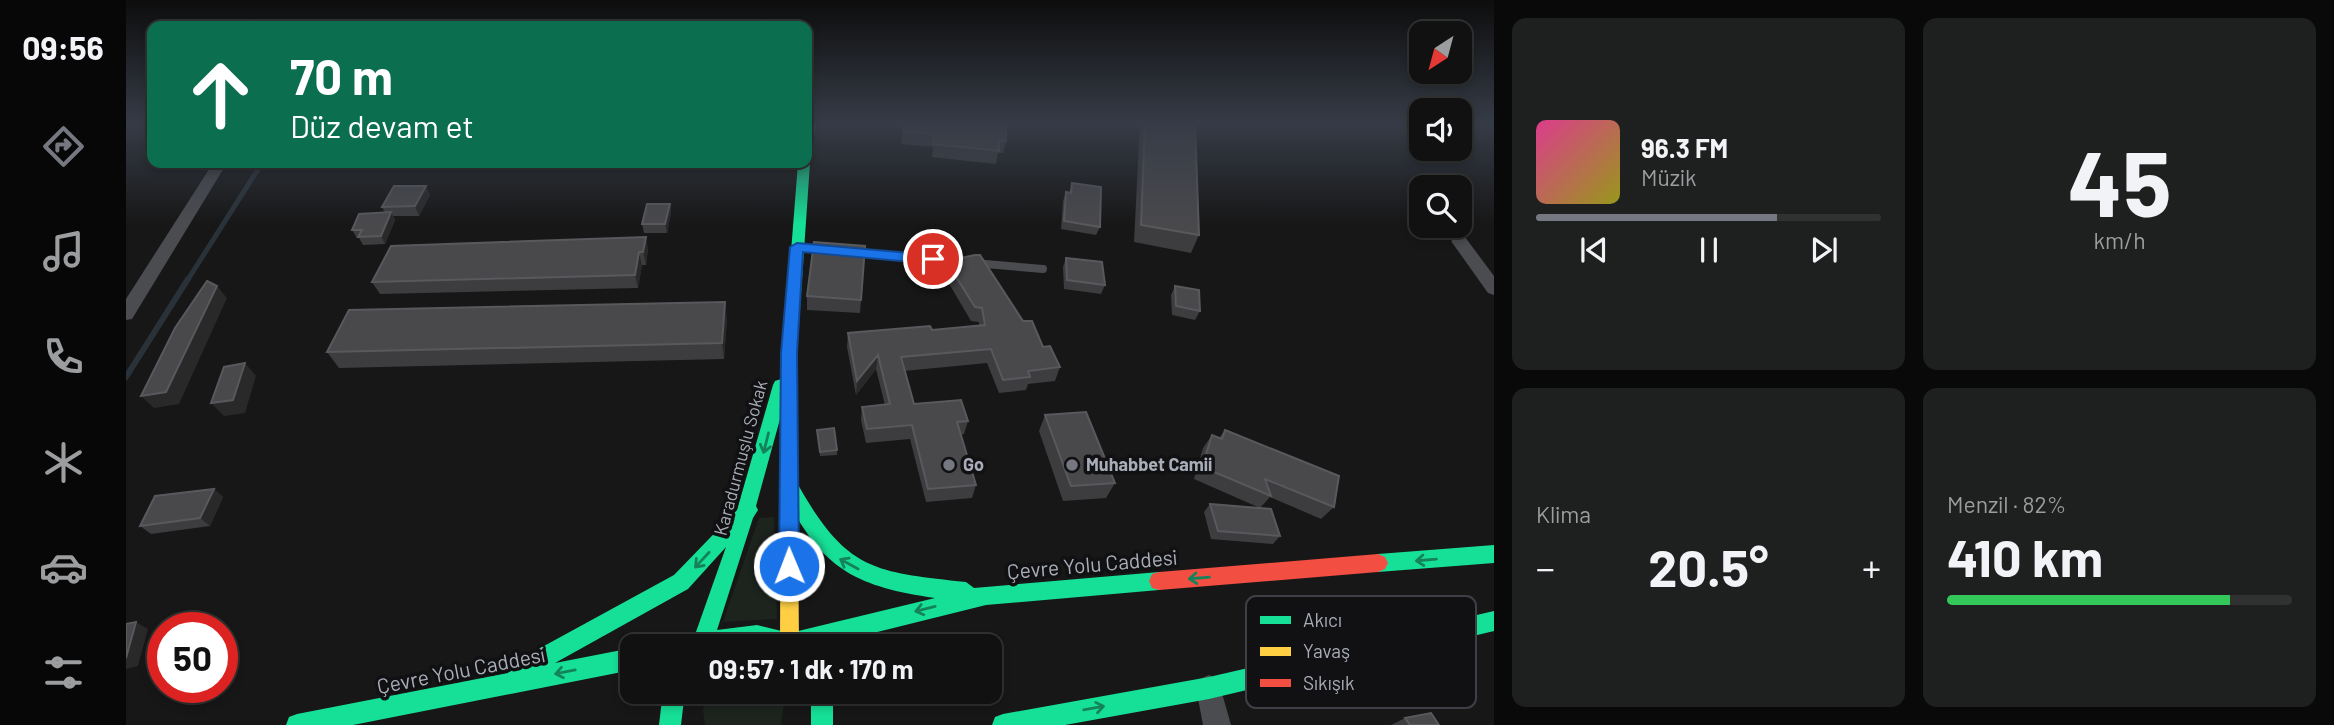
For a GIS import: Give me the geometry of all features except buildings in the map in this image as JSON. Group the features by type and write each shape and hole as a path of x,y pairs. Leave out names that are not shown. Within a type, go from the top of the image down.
{"main road":[{"path":"789,353 804,248 804,168"},
{"name":"Karadurmuşlu Sokak","path":"789,353 792,634"},
{"name":"Karadurmuşlu Sokak","path":"706,634 728,578 749,510 789,353"},
{"path":"791,489 813,533 835,556 881,582 986,595"},
{"path":"494,686 681,582 749,510"},
{"name":"Çevre Yolu Caddesi","path":"832,634 986,595 1494,555"},
{"path":"1476,625 1494,621"},
{"path":"737,634 746,631 764,634"},
{"name":"Çevre Yolu Caddesi","path":"298,725 620,661"},
{"path":"1003,725 1246,679"},
{"path":"670,725 672,704"},
{"path":"822,704 822,725"}],"street":[{"path":"126,314 217,168"},
{"path":"1459,241 1494,289"},
{"path":"1209,688 1217,725"}],"lane":[{"path":"838,251 1043,269"}],"shaded area":[{"path":"774,517 777,619 723,622 759,518"},
{"path":"705,704 784,704 781,725 705,725"}],"waterway":[{"path":"187,281 259,168"},
{"path":"126,377 188,279"}],"traffic: fast":[{"path":"789,396 789,353 804,168"},
{"path":"705,634 735,550 781,385"},
{"path":"791,489 807,519 841,559 881,579 966,592"},
{"path":"519,672 681,582 749,510"},
{"path":"1378,563 1494,554"},
{"path":"827,634 986,595 1159,581"},
{"path":"1476,625 1494,621"},
{"path":"297,725 620,661"},
{"path":"1003,725 1246,679"},
{"path":"670,725 672,704"},
{"path":"822,704 822,725"}],"traffic: slow":[{"path":"789,396 790,634"}],"traffic: jam":[{"path":"1159,581 1378,563"}],"place":[{"name":"Go","path":"949,465"},
{"name":"Muhabbet Camii","path":"1072,465"}],"route":[{"path":"789,566 789,353 797,247 933,259"}]}
